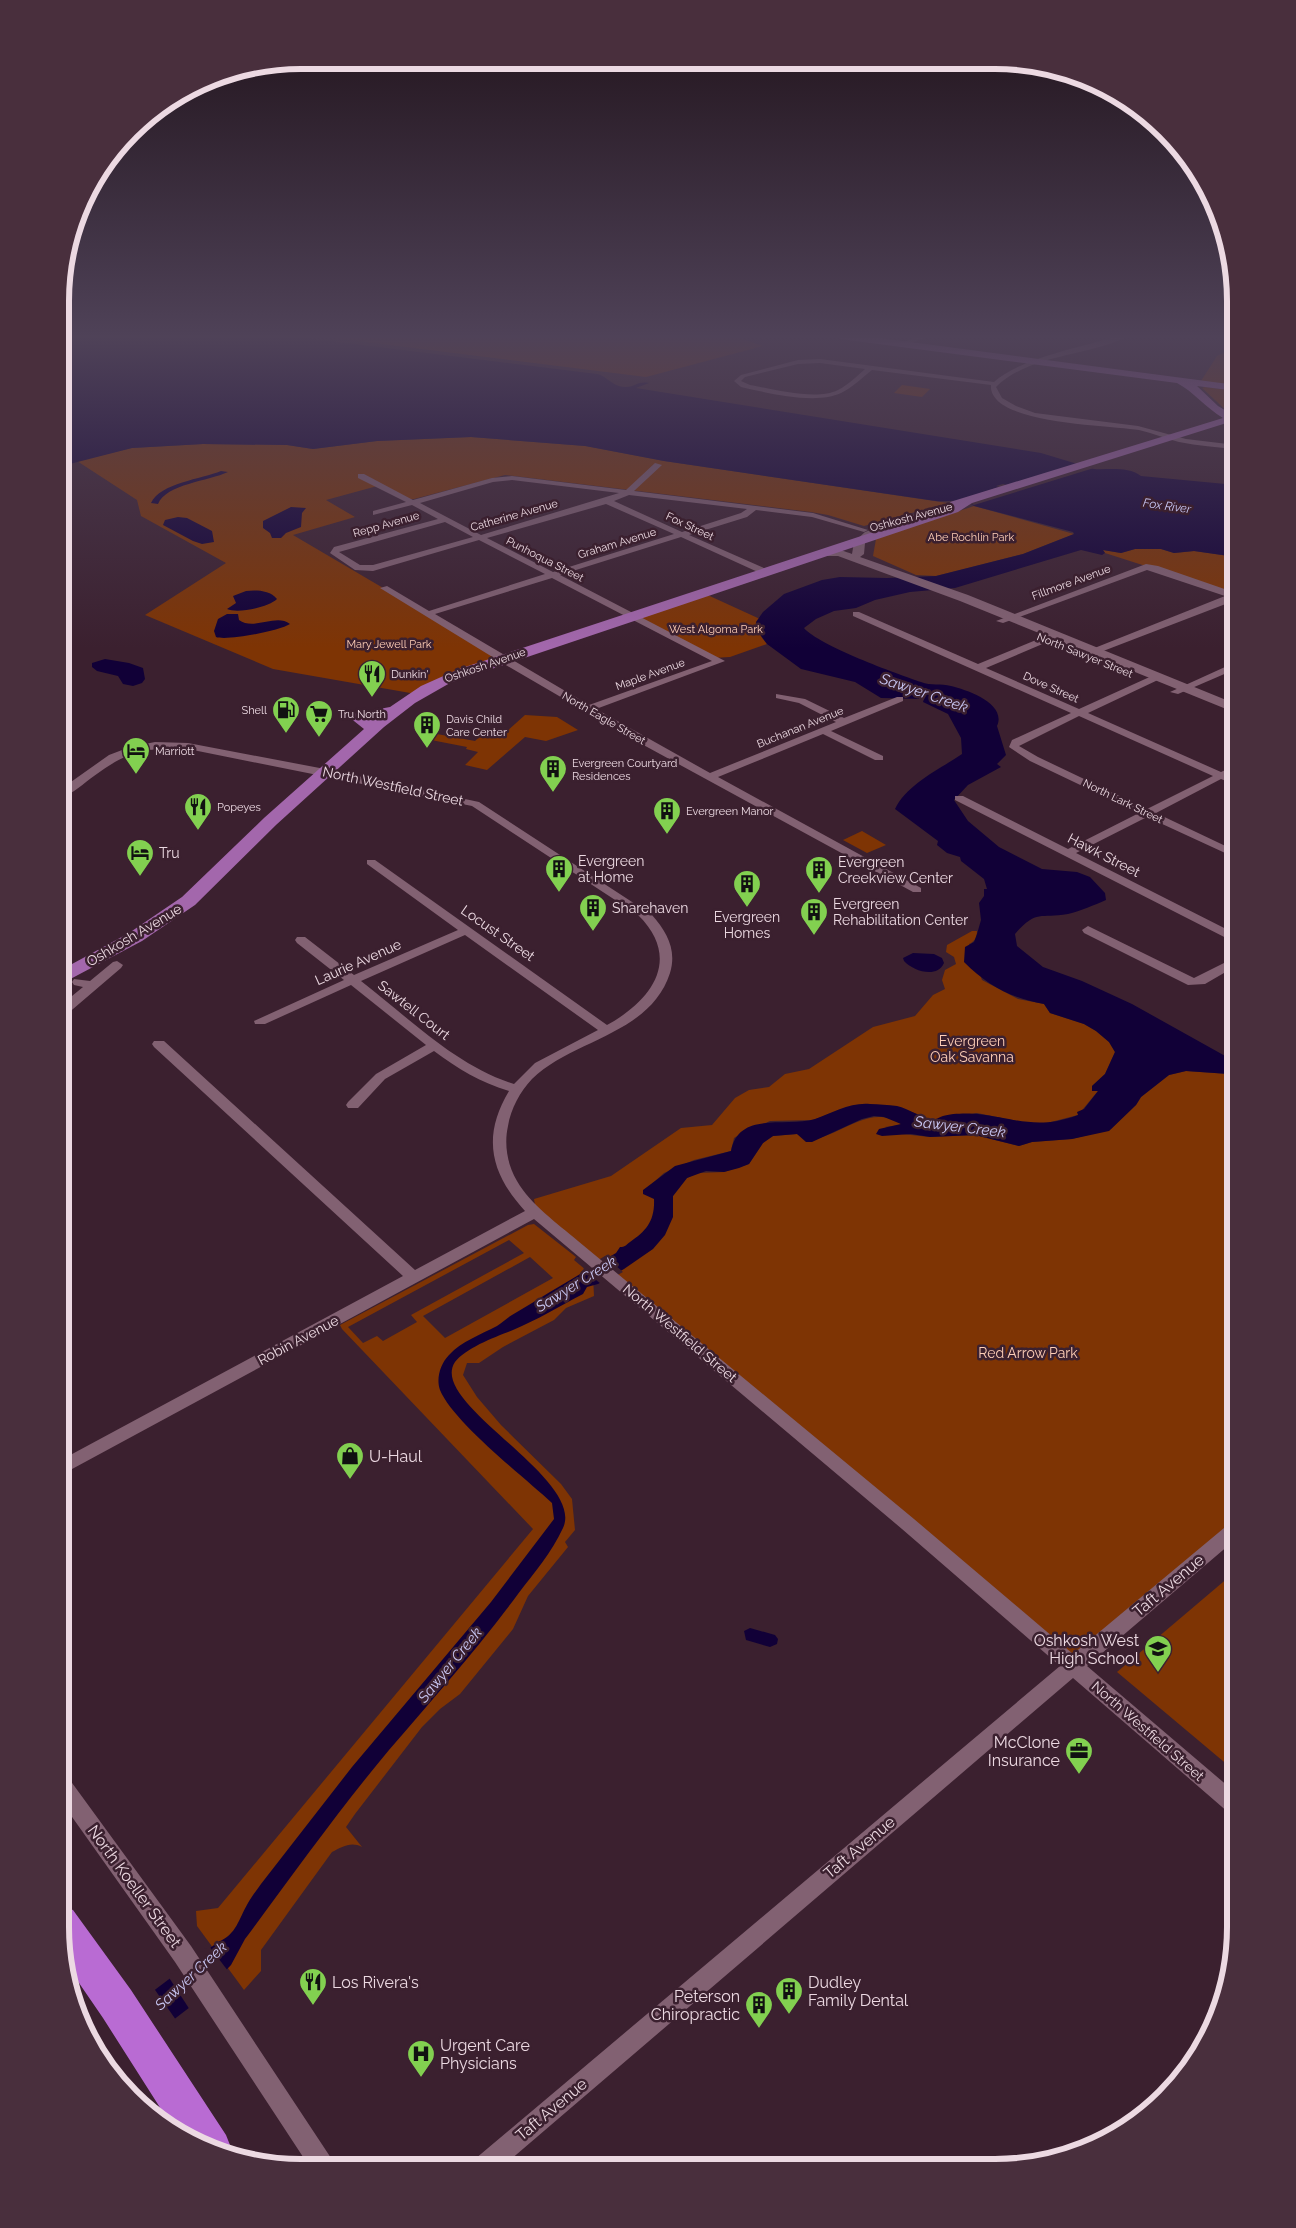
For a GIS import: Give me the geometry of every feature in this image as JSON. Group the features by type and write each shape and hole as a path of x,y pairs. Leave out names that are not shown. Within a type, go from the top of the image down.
{"highway":[{"path":"69,1936 117,2004 203,2137"}],"main road":[{"name":"Oshkosh Avenue","path":"70,980 159,923 206,886 223,866 373,729 357,717 396,710 430,686 503,659 829,550 866,535 902,517 967,502 1165,440"},
{"name":"Oshkosh Avenue","path":"866,535 954,510 967,502"},
{"name":"Oshkosh Avenue","path":"69,960 147,918 223,866"}],"street":[{"path":"1185,440 1227,446"},
{"name":"Catherine Avenue","path":"367,569 627,493 658,465"},
{"name":"Punhoqua Street","path":"361,476 720,661"},
{"path":"376,513 504,478 813,515 866,535"},
{"name":"Fox Street","path":"607,500 763,571"},
{"name":"Graham Avenue","path":"427,614 744,515 754,508"},
{"name":"Repp Avenue","path":"367,569 356,567 335,555 334,552 444,520"},
{"path":"866,535 869,557 866,561"},
{"path":"866,535 866,561"},
{"path":"829,550 866,561"},
{"name":"North Sawyer Street","path":"866,561 936,590 954,602 1005,619 1180,690 1227,706"},
{"name":"Fillmore Avenue","path":"1005,619 1150,567 1227,593"},
{"name":"North Eagle Street","path":"384,588 588,709 917,890"},
{"path":"1090,653 1227,599"},
{"name":"Dove Street","path":"856,614 1227,778"},
{"path":"977,668 1050,638"},
{"name":"Maple Avenue","path":"588,709 720,661"},
{"path":"1180,690 1227,669"},
{"path":"1078,712 1152,679"},
{"name":"North Sawyer Street","path":"1180,690 1227,714"},
{"path":"779,696 802,701 844,722"},
{"name":"Buchanan Avenue","path":"709,777 900,699"},
{"name":"North Lark Street","path":"1078,712 1016,742 1014,745 1016,749 1227,850"},
{"path":"824,731 879,758"},
{"name":"North Westfield Street","path":"69,788 114,757 148,746 169,744 325,772 475,804 642,912 654,925 662,939 666,954 665,969 659,985 648,1000 633,1014 546,1061 531,1072 517,1089 502,1118 499,1148 508,1179 522,1198 590,1259 900,1517 1227,1798"},
{"path":"1068,853 1227,772"},
{"name":"Hawk Street","path":"959,798 1227,934"},
{"name":"Locust Street","path":"371,862 606,1030"},
{"name":"Laurie Avenue","path":"260,1021 467,930"},
{"path":"1088,930 1192,982 1201,981 1227,966"},
{"name":"Sawtell Court","path":"301,940 434,1046 471,1072 488,1080 517,1089"},
{"path":"69,1006 116,965"},
{"path":"70,980 93,986"},
{"path":"159,1044 414,1277"},
{"path":"353,1105 370,1084 382,1074 434,1046"},
{"name":"Robin Avenue","path":"69,1463 536,1211"},
{"name":"Taft Avenue","path":"491,2159 1227,1536"},
{"name":"North Koeller Street","path":"69,1796 183,1954 318,2159"}],"green space":[{"name":"Mary Jewell Park","path":"509,440 586,446 664,461 948,503 864,526 811,512 505,475 414,499 409,499 381,485 326,500 355,517 293,535 504,659 416,694 273,669 145,615 226,563 141,516 137,500 77,461 132,448 203,444 287,445 313,449 377,441"},
{"name":"Abe Rochlin Park","path":"974,506 1074,534 1023,554 936,576 916,575 873,556 876,539"},
{"path":"1135,549 1161,549 1174,553 1194,551 1227,556 1227,592 1105,553 1103,550 1121,553"},
{"name":"West Algoma Park","path":"701,592 760,619 759,632 767,644 730,657 713,658 631,616"},
{"path":"525,715 557,717 578,730 546,741 525,737 487,770 465,765 478,752 466,749 467,747 431,740 437,734 475,741 488,729 505,733"},
{"path":"862,831 886,845 867,853 843,840"},
{"name":"Red Arrow Park","path":"972,931 977,931 974,941 969,944 982,980 1018,999 1044,1004 1050,1013 1084,1024 1109,1042 1115,1052 1105,1074 1092,1086 1098,1091 1078,1115 1047,1123 1027,1123 977,1113 933,1120 898,1107 852,1106 813,1120 770,1121 734,1138 731,1151 694,1160 664,1173 645,1190 673,1196 687,1178 697,1173 724,1172 749,1164 763,1143 773,1136 797,1134 811,1142 861,1120 877,1117 885,1117 901,1124 885,1127 902,1134 930,1137 975,1135 1019,1146 1032,1142 1072,1139 1111,1129 1136,1105 1141,1097 1169,1075 1186,1071 1227,1074 1227,1536 1072,1666 536,1211 534,1199 611,1176 681,1128 712,1125 735,1098 749,1090 769,1087 785,1074 809,1069 873,1027 915,1016 933,995 945,989 942,980 945,970 956,964 954,957 946,952 947,945"},
{"path":"534,1224 576,1257 574,1260 593,1276 594,1296 566,1308 554,1320 503,1347 479,1363 467,1363 463,1375 477,1397 501,1425 561,1484 572,1499 575,1530 565,1542 568,1547 528,1596 513,1629 460,1694 440,1709 422,1727 355,1814 346,1827 362,1847 350,1845 332,1852 261,1950 261,1971 244,1990 197,1926 196,1911 218,1908 533,1529 340,1325 528,1225","holes":["509,1240 524,1253 411,1315 417,1322 383,1341 377,1336 363,1343 348,1327","530,1257 553,1278 445,1338 423,1316"]},
{"path":"1227,1579 1227,1764 1117,1672"}],"water":[{"path":"69,440 401,440 313,449 287,445 203,444 132,448 69,464"},
{"path":"509,440 960,440 1041,453 1094,469 1118,469 1130,471 1141,476 1227,484 1227,556 1194,551 1174,553 1161,549 1135,549 1121,553 1103,550 1105,553 1102,555 1081,550 955,588 910,592 875,600 856,608 834,611 816,619 804,628 812,635 841,650 895,673 925,683 947,685 967,691 984,699 991,705 999,718 997,726 1006,755 997,764 1001,767 968,785 954,800 968,821 999,847 1042,869 1077,872 1090,877 1105,893 1106,900 1083,910 1068,914 1039,916 1028,921 1015,934 1017,946 1043,967 1082,981 1132,1004 1227,1057 1227,1074 1186,1071 1169,1075 1141,1097 1136,1105 1109,1131 1072,1139 1032,1142 1019,1146 975,1135 930,1137 911,1134 882,1136 876,1134 879,1129 901,1124 884,1117 874,1116 862,1119 812,1142 806,1142 797,1134 773,1136 763,1143 749,1164 724,1172 706,1171 687,1178 673,1196 673,1217 665,1235 653,1249 598,1284 587,1287 583,1294 531,1322 482,1343 460,1357 455,1362 453,1379 463,1398 532,1464 552,1487 564,1508 563,1528 542,1562 487,1634 389,1750 333,1820 245,1939 231,1965 194,2004 114,2065 96,2035 233,1931 249,1901 261,1884 352,1767 491,1602 554,1519 552,1503 474,1433 447,1403 440,1390 438,1381 441,1367 449,1355 465,1342 497,1326 512,1315 616,1253 620,1247 625,1246 641,1234 651,1219 654,1199 643,1194 643,1190 675,1166 731,1151 736,1138 743,1130 753,1125 815,1119 849,1106 863,1104 897,1106 933,1120 946,1115 966,1113 1028,1122 1051,1122 1078,1115 1077,1112 1084,1109 1098,1091 1092,1091 1092,1086 1105,1074 1115,1052 1109,1042 1096,1031 1084,1024 1050,1013 1044,1004 1001,990 982,978 964,962 965,947 974,942 981,920 979,903 984,896 984,889 987,889 984,879 961,861 960,857 947,853 937,845 938,841 895,809 907,792 934,771 962,754 961,738 948,714 923,702 924,699 881,698 855,682 801,669 767,644 759,633 756,622 763,612 784,594 822,580 840,577 936,576 1023,554 1074,534 1073,532 961,501 936,501 664,461 585,446"},
{"path":"221,471 228,472 179,487 163,497 158,504 151,503 156,496 172,486"},
{"path":"291,507 306,508 302,513 301,527 286,533 281,538 272,538 270,533 263,528 263,521"},
{"path":"178,517 187,518 212,531 214,542 202,544 193,541 163,525 165,520"},
{"path":"246,591 267,592 277,599 267,605 253,609 238,611 227,609 236,603 233,596"},
{"path":"227,614 238,614 239,620 251,624 278,620 290,624 253,635 231,638 216,637 214,631 218,619"},
{"path":"105,659 129,663 143,668 145,679 142,683 133,686 123,684 118,676 97,671 92,667 92,663"},
{"path":"913,953 934,954 942,958 944,963 936,971 925,972 913,968 904,961 903,958"},
{"path":"750,1628 775,1635 778,1639 777,1644 770,1647 746,1640 744,1631"}],"pier":[{"path":"1080,463 1094,468 974,505 960,500 999,487 996,486 1007,485"},
{"path":"605,1256 623,1272 601,1284 583,1269"},
{"path":"209,1946 228,1971 190,2010 168,1976"},
{"path":"153,1987 176,2020 118,2066 95,2032"}],"place":[{"name":"Dunkin'","path":"372,698"},
{"name":"Shell","path":"286,734"},
{"name":"Tru North","path":"319,738"},
{"name":"Davis Child Care Center","path":"427,749"},
{"name":"Marriott","path":"136,775"},
{"name":"Evergreen Courtyard Residences","path":"553,793"},
{"name":"Popeyes","path":"198,831"},
{"name":"Evergreen Manor","path":"667,835"},
{"name":"Tru","path":"140,877"},
{"name":"Evergreen at Home","path":"559,893"},
{"name":"Evergreen Creekview Center","path":"819,894"},
{"name":"Evergreen Homes","path":"747,908"},
{"name":"Sharehaven","path":"593,932"},
{"name":"Evergreen Rehabilitation Center","path":"814,936"},
{"name":"U-Haul","path":"350,1480"},
{"name":"Oshkosh West High School","path":"1158,1673"},
{"name":"McClone Insurance","path":"1079,1775"},
{"name":"Los Rivera's","path":"313,2006"},
{"name":"Dudley Family Dental","path":"789,2015"},
{"name":"Peterson Chiropractic","path":"759,2029"},
{"name":"Urgent Care Physicians","path":"421,2078"}],"water label":[{"name":"Fox River","path":"1167,506"},
{"name":"Sawyer Creek","path":"924,693"},
{"name":"Sawyer Creek","path":"960,1127"},
{"name":"Sawyer Creek","path":"576,1284"},
{"name":"Sawyer Creek","path":"450,1665"},
{"name":"Sawyer Creek","path":"191,1976"}],"park label":[{"name":"Evergreen Oak Savanna","path":"972,1050"}]}
